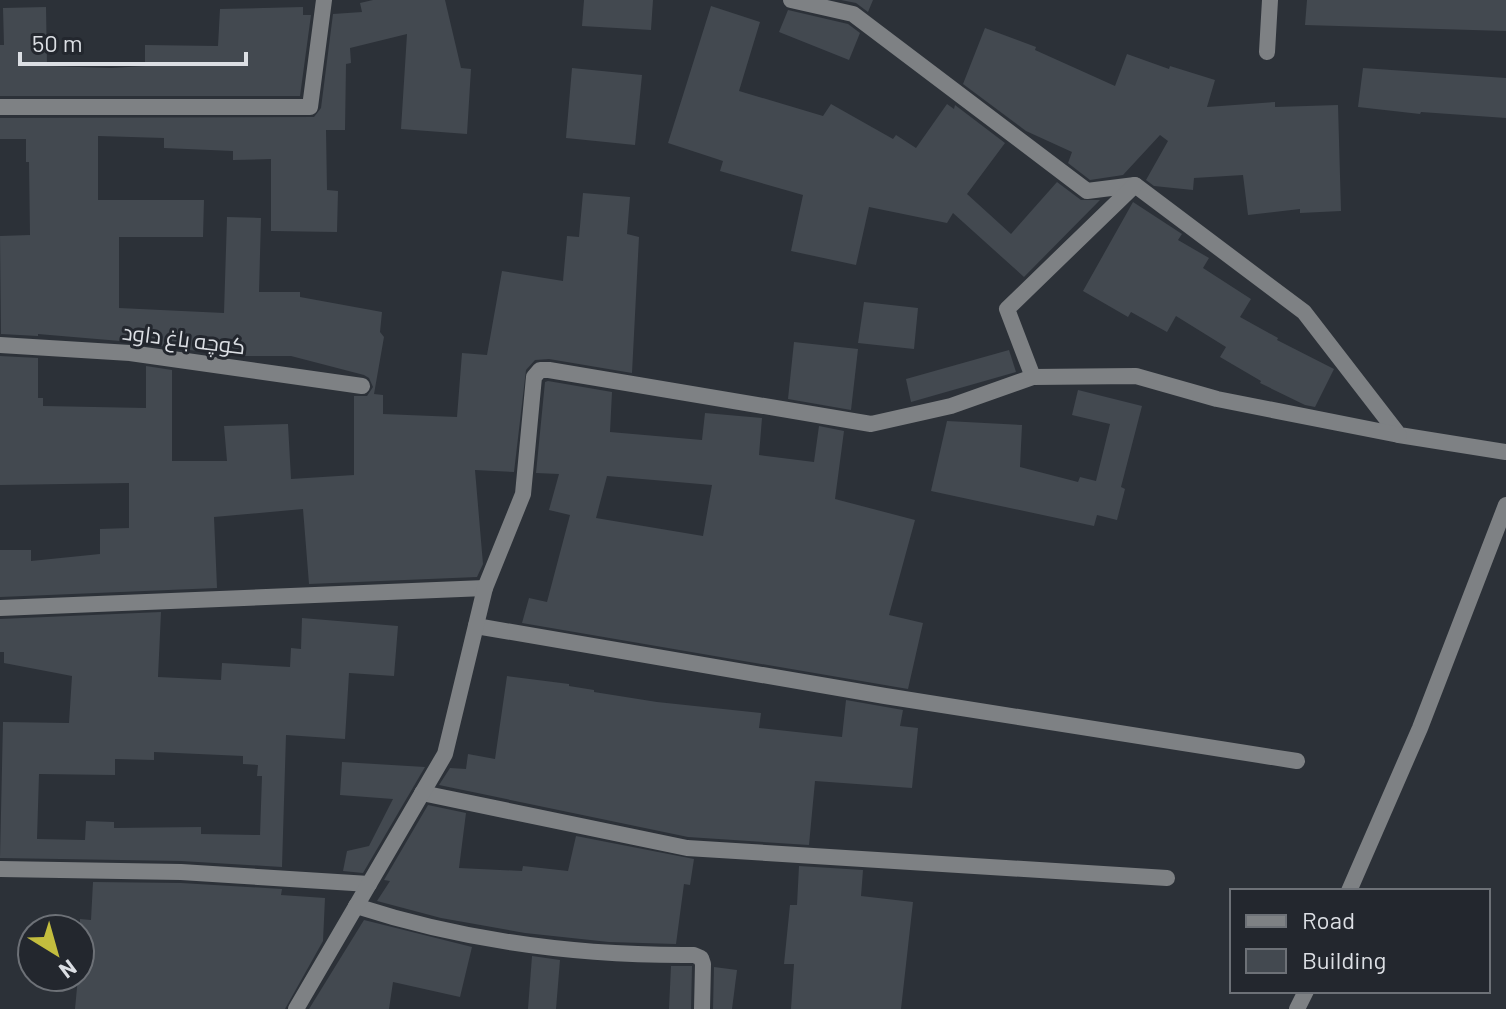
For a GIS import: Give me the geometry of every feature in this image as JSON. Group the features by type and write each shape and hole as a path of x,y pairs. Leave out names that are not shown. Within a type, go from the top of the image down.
{"street":[{"path":"0,107 310,107 324,0"},
{"path":"791,0 853,14 1087,191 1135,185 1304,312 1399,435"},
{"path":"1267,52 1270,0"},
{"path":"1033,377 1007,309 1135,185"},
{"name":"کوچه باغ داود","path":"0,345 130,353 362,386"},
{"path":"296,1009 445,754 485,588 523,494 534,377 540,370 871,424 951,406 1033,377 1136,376 1217,399 1399,435 1506,452"},
{"path":"1350,889 1420,728 1506,505"},
{"path":"0,608 485,588"},
{"path":"476,626 885,696 1297,761"},
{"path":"422,793 687,848 1167,878"},
{"path":"0,869 181,872 369,884"},
{"path":"356,906 418,926 555,948 642,955 694,955 701,958 703,964 702,1009"}],"building":[{"path":"373,0 445,0 461,68 471,69 467,134 401,129 407,34 350,48 351,63 346,64 345,130 326,130 327,190 338,191 337,232 271,231 271,159 233,160 233,151 164,148 164,138 98,136 98,200 204,200 203,237 119,237 119,308 224,313 227,217 261,218 259,292 300,292 300,297 382,312 380,332 384,337 374,394 383,395 383,414 457,417 462,353 487,355 502,271 563,281 567,236 579,237 583,193 630,197 627,234 639,237 632,373 549,359 535,360 526,370 514,472 475,470 483,564 477,577 309,584 303,509 214,517 217,588 0,597 0,550 31,550 31,561 100,554 100,529 129,528 129,483 0,485 0,356 38,358 38,398 43,398 43,406 146,408 146,366 172,370 172,461 227,461 224,426 288,424 291,479 354,475 354,396 367,396 373,387 364,375 291,356 233,356 132,342 1,334 0,236 30,235 26,139 0,139 0,118 314,117 321,108 333,14 362,12 360,3"},
{"path":"584,0 653,0 651,30 582,26"},
{"path":"841,0 873,0 868,12 856,3"},
{"path":"1307,0 1506,0 1506,31 1305,25"},
{"path":"711,6 760,22 739,91 823,116 831,104 893,139 896,135 916,148 947,104 954,109 955,105 1005,143 967,194 1011,234 1057,182 1081,200 1100,200 1024,277 953,213 947,223 869,207 856,265 791,251 803,195 720,171 723,161 668,143"},
{"path":"46,7 47,66 111,68 145,66 145,45 218,46 220,9 303,7 303,15 311,15 300,96 0,96 3,8"},
{"path":"788,10 848,24 860,33 849,60 779,32"},
{"path":"985,28 1036,47 1035,50 1115,86 1127,54 1169,69 1170,66 1215,80 1207,107 1275,102 1275,107 1338,105 1341,211 1300,213 1300,209 1248,215 1243,175 1194,178 1193,190 1154,186 1146,180 1168,141 1160,135 1123,175 1090,180 1068,163 1072,152 1026,131 963,84"},
{"path":"572,68 642,75 635,145 566,138"},
{"path":"1363,68 1506,78 1506,118 1358,107"},
{"path":"1133,202 1182,234 1178,240 1209,258 1203,268 1251,299 1240,317 1334,369 1315,407 1260,383 1220,357 1226,347 1176,316 1167,332 1131,312 1128,317 1083,291"},
{"path":"864,302 918,308 914,349 858,343"},
{"path":"794,342 858,349 851,410 788,399"},
{"path":"1009,350 1016,372 911,402 906,379"},
{"path":"545,382 612,392 610,432 702,440 705,413 762,418 759,455 814,462 819,426 844,431 835,499 915,520 889,615 923,623 908,689 522,623 529,598 547,602 570,515 549,510 559,474 536,473","holes":["607,476 712,485 703,536 596,518"]},
{"path":"1078,390 1142,406 1121,487 1125,489 1117,520 1097,515 1094,526 931,491 947,421 1022,425 1020,467 1078,482 1080,477 1096,481 1110,424 1072,415"},
{"path":"161,612 158,677 221,680 222,663 290,667 291,648 301,649 302,618 398,626 394,676 349,673 345,739 286,735 282,867 181,861 0,858 3,722 69,723 72,676 4,663 4,652 0,652 0,619","holes":["154,752 243,756 243,764 258,765 257,776 262,776 260,835 201,834 201,827 114,828 114,822 86,821 85,840 37,839 39,774 115,775 115,759 154,760"]},
{"path":"507,676 569,684 594,692 657,702 761,713 759,728 842,737 846,700 903,710 900,726 918,728 912,788 815,781 809,845 688,837 439,785 450,768 466,769 468,754 495,759"},
{"path":"342,762 425,767 363,873 343,871 347,851 369,846 393,799 340,795"},
{"path":"428,805 466,813 459,868 522,871 523,866 568,871 576,836 694,859 690,885 684,884 676,944 609,942 525,933 441,918 377,901 390,881 384,880"},
{"path":"799,866 863,870 861,896 913,902 901,1009 791,1009 794,964 784,964 790,905 797,905"},
{"path":"93,882 282,889 281,895 325,898 323,941 285,1009 75,1009 76,993 96,993 96,913 91,913"},
{"path":"364,920 472,947 460,997 393,982 389,1009 309,1009"},
{"path":"532,956 560,960 556,1009 528,1009"},
{"path":"671,966 692,966 691,1009 669,1009"},
{"path":"714,967 737,970 732,1009 713,1009"}]}
